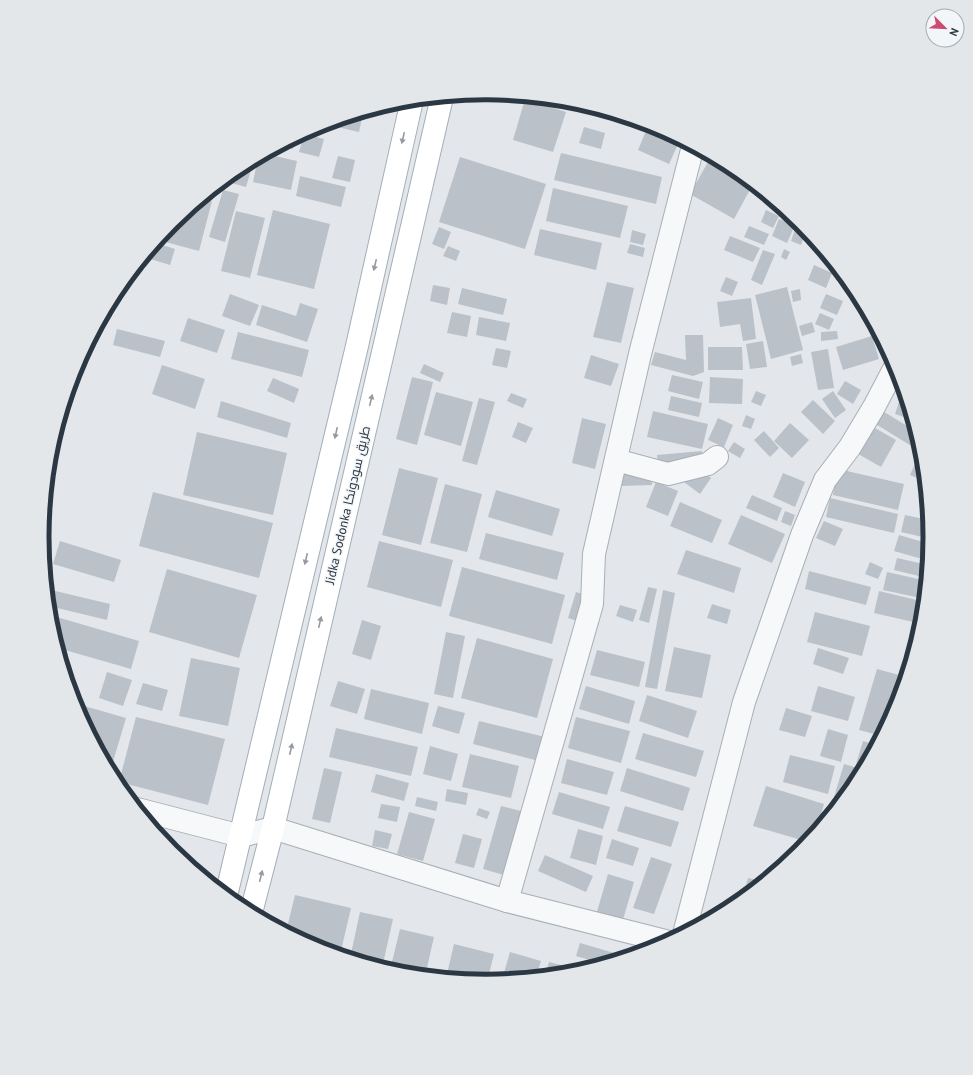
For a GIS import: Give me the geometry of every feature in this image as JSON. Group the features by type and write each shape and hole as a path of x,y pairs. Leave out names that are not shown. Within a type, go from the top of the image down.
{"main road":[{"name":"Jidka Sodonka طريق سودونكا","path":"253,907 441,103"},
{"name":"Jidka Sodonka طريق سودونكا","path":"227,890 357,346 411,107"},
{"path":"357,346 382,353"}],"street":[{"path":"508,901 592,604 594,554 642,347 692,151"},
{"path":"686,927 744,702 802,534 825,480 850,447 874,407 892,373"},
{"path":"616,460 668,474 708,464 716,457"},
{"path":"145,811 241,836 272,828 508,901 659,940"}],"building":[{"path":"524,102 539,104 566,112 553,152 513,140"},
{"path":"362,118 359,132 336,127"},
{"path":"584,127 605,133 601,149 579,143"},
{"path":"646,130 678,144 669,164 638,150"},
{"path":"312,136 324,139 319,157 299,152 302,141"},
{"path":"294,144 293,149 288,148"},
{"path":"561,153 662,177 656,204 554,180"},
{"path":"274,156 297,161 291,190 253,182 256,166"},
{"path":"338,156 355,160 350,182 332,178"},
{"path":"460,157 546,184 525,249 439,222"},
{"path":"708,162 730,174 751,188 734,219 690,194"},
{"path":"251,169 246,187 230,183"},
{"path":"300,176 346,187 341,207 296,196"},
{"path":"553,188 628,206 620,238 546,221"},
{"path":"223,190 239,194 225,242 209,237"},
{"path":"208,200 212,201 199,251 165,242 177,228"},
{"path":"273,210 330,224 314,289 257,275"},
{"path":"766,210 779,216 773,228 761,222"},
{"path":"236,211 265,218 250,278 221,271"},
{"path":"779,219 791,224 794,226 787,243 772,236"},
{"path":"749,226 769,234 764,245 744,237"},
{"path":"439,227 451,232 444,249 432,244"},
{"path":"796,228 804,237 801,245 791,241"},
{"path":"540,229 602,243 596,270 534,255"},
{"path":"632,230 646,234 643,245 630,242"},
{"path":"730,236 760,248 753,262 724,250"},
{"path":"630,244 645,248 643,257 627,253"},
{"path":"162,245 175,249 170,265 150,259"},
{"path":"448,246 460,251 456,261 443,256"},
{"path":"784,249 790,252 786,260 781,257"},
{"path":"763,250 775,254 762,285 751,280"},
{"path":"814,265 832,273 826,288 808,280"},
{"path":"726,277 738,282 732,296 720,291"},
{"path":"607,282 634,288 621,343 593,337"},
{"path":"433,285 450,288 447,305 430,301"},
{"path":"787,287 803,350 771,359 755,295"},
{"path":"462,288 507,299 503,315 458,304"},
{"path":"800,289 801,300 793,302 791,291"},
{"path":"230,294 259,305 250,326 222,316"},
{"path":"826,294 843,301 837,315 820,308"},
{"path":"751,298 756,339 743,341 740,324 720,327 717,302"},
{"path":"300,303 318,309 307,342 256,325 262,305 296,316"},
{"path":"452,312 471,316 467,337 447,333"},
{"path":"820,313 834,319 829,330 815,324"},
{"path":"479,317 510,323 506,341 476,335"},
{"path":"188,318 225,330 217,353 180,341"},
{"path":"812,322 815,332 802,336 799,326"},
{"path":"117,329 165,341 160,357 113,345"},
{"path":"837,331 838,339 821,341 821,332"},
{"path":"238,332 309,350 302,377 231,359"},
{"path":"685,335 703,335 704,372 693,376 651,365 655,352 686,360"},
{"path":"872,336 879,359 843,370 836,347"},
{"path":"763,341 767,367 750,369 746,344"},
{"path":"708,347 742,347 743,370 708,370"},
{"path":"496,348 511,351 507,368 492,365"},
{"path":"828,349 834,388 818,390 811,352"},
{"path":"801,354 803,363 792,366 790,357"},
{"path":"591,355 619,364 611,386 584,378"},
{"path":"424,364 444,373 440,382 420,373"},
{"path":"162,365 205,379 195,409 152,394"},
{"path":"672,375 703,382 699,399 668,391"},
{"path":"412,377 433,382 417,445 396,439"},
{"path":"710,377 743,379 742,404 709,403"},
{"path":"273,378 299,389 294,403 267,391"},
{"path":"845,381 861,390 853,404 837,394"},
{"path":"756,391 766,395 761,406 751,402"},
{"path":"833,391 846,410 835,418 822,399"},
{"path":"436,392 473,402 461,446 424,435"},
{"path":"511,393 527,399 523,408 507,401"},
{"path":"671,396 702,403 699,417 668,410"},
{"path":"479,398 495,402 477,465 462,461"},
{"path":"900,399 902,399 907,418 895,414"},
{"path":"813,400 835,421 823,434 801,412"},
{"path":"221,401 291,423 287,438 217,417"},
{"path":"876,407 910,428 914,445 913,447 869,420"},
{"path":"653,411 708,424 702,449 647,437"},
{"path":"746,415 755,419 751,429 742,426"},
{"path":"582,418 606,424 595,469 572,463"},
{"path":"718,418 733,425 724,447 708,440"},
{"path":"518,422 533,428 526,443 512,437"},
{"path":"790,423 809,440 792,458 774,441"},
{"path":"868,424 896,440 881,467 853,451"},
{"path":"764,431 779,448 770,457 754,440"},
{"path":"197,432 287,453 273,515 183,495"},
{"path":"734,442 745,449 740,458 728,451"},
{"path":"702,451 702,463 658,467 657,455"},
{"path":"917,459 920,479 910,475"},
{"path":"696,466 711,478 700,494 684,482"},
{"path":"399,468 438,478 421,545 382,535"},
{"path":"838,469 904,484 898,510 833,495"},
{"path":"651,473 652,485 621,486 620,474"},
{"path":"783,473 805,482 795,507 773,497"},
{"path":"656,482 678,491 668,516 646,507"},
{"path":"445,484 482,494 467,552 430,543"},
{"path":"496,490 560,509 552,536 488,517"},
{"path":"153,492 273,523 259,578 139,546"},
{"path":"752,495 782,508 777,521 746,508"},
{"path":"830,498 898,514 894,533 826,517"},
{"path":"680,502 722,520 712,543 670,526"},
{"path":"785,511 795,515 791,526 781,522"},
{"path":"741,515 785,534 772,563 728,544"},
{"path":"905,515 923,519 924,537 901,532"},
{"path":"824,521 843,529 835,546 816,538"},
{"path":"486,533 564,553 557,580 479,559"},
{"path":"899,535 924,542 923,559 894,551"},
{"path":"60,541 121,560 114,582 53,564"},
{"path":"379,541 453,560 441,607 367,587"},
{"path":"686,550 741,568 734,593 677,574"},
{"path":"897,558 923,564 922,577 894,570"},
{"path":"870,562 883,568 878,579 865,574"},
{"path":"462,567 565,595 552,644 449,616"},
{"path":"167,569 257,595 239,658 149,632"},
{"path":"809,571 871,587 866,605 805,589"},
{"path":"887,572 922,580 920,598 883,590"},
{"path":"648,587 657,589 649,623 639,620"},
{"path":"53,590 110,604 107,620 55,607"},
{"path":"663,590 675,593 657,689 645,687"},
{"path":"879,591 919,601 916,623 874,613"},
{"path":"576,592 585,595 577,621 568,618"},
{"path":"712,604 731,610 727,624 707,618"},
{"path":"620,605 637,610 633,622 616,616"},
{"path":"815,612 870,626 862,656 807,642"},
{"path":"56,617 139,641 131,669 64,650"},
{"path":"362,620 381,626 371,660 352,654"},
{"path":"446,632 465,636 453,698 434,694"},
{"path":"477,638 553,659 537,718 461,698"},
{"path":"674,647 711,655 702,698 665,691"},
{"path":"818,648 849,658 843,674 813,664"},
{"path":"597,650 645,662 639,687 590,675"},
{"path":"191,658 240,668 228,726 179,716"},
{"path":"877,669 899,675 890,707 877,735 859,730"},
{"path":"107,672 132,680 123,706 99,698"},
{"path":"338,681 365,689 357,714 330,706"},
{"path":"143,683 168,690 162,711 136,704"},
{"path":"586,686 635,701 629,724 579,709"},
{"path":"818,686 855,697 848,721 811,711"},
{"path":"371,689 429,703 422,734 364,719"},
{"path":"647,695 697,711 688,738 639,721"},
{"path":"82,705 126,718 113,764 94,731"},
{"path":"438,706 465,713 459,734 432,726"},
{"path":"786,708 812,716 805,737 779,730"},
{"path":"136,717 225,739 208,805 125,783 120,777"},
{"path":"576,717 630,731 621,763 568,748"},
{"path":"479,721 545,737 539,761 473,744"},
{"path":"336,728 418,747 411,776 329,757"},
{"path":"828,729 848,735 841,762 820,756"},
{"path":"643,733 704,751 696,777 635,759"},
{"path":"863,741 872,744 860,765 856,764"},
{"path":"430,746 458,754 451,781 423,774"},
{"path":"470,754 519,766 511,798 462,787"},
{"path":"790,755 835,766 828,794 783,782"},
{"path":"567,759 614,772 607,795 561,783"},
{"path":"844,764 858,768 838,798 834,797"},
{"path":"324,768 342,772 330,823 312,819"},
{"path":"627,768 690,788 683,811 620,791"},
{"path":"376,774 409,783 404,801 371,792"},
{"path":"766,786 824,804 819,821 802,840 753,826"},
{"path":"447,789 468,793 466,805 445,801"},
{"path":"559,792 610,807 603,829 552,814"},
{"path":"417,797 438,802 436,811 415,806"},
{"path":"381,804 400,807 397,822 378,818"},
{"path":"501,806 521,811 504,875 483,869"},
{"path":"625,806 679,822 671,847 617,831"},
{"path":"479,808 490,812 487,819 476,815"},
{"path":"409,812 435,819 423,861 397,854"},
{"path":"578,829 603,836 596,865 570,858"},
{"path":"375,830 392,834 388,849 372,846"},
{"path":"463,834 482,839 474,868 455,863"},
{"path":"612,839 639,848 633,866 606,858"},
{"path":"545,855 593,876 586,892 538,871"},
{"path":"651,857 672,864 654,914 633,908"},
{"path":"608,874 634,882 622,923 596,915"},
{"path":"748,878 758,881 753,885 744,891"},
{"path":"295,895 351,908 341,950 319,942 287,927"},
{"path":"360,912 393,919 383,963 351,953"},
{"path":"400,929 434,937 426,971 391,965"},
{"path":"580,943 619,954 595,961 576,956"},
{"path":"454,944 494,954 489,975 447,973"},
{"path":"510,952 541,961 538,972 504,974"},
{"path":"549,962 570,967 547,971"}]}
